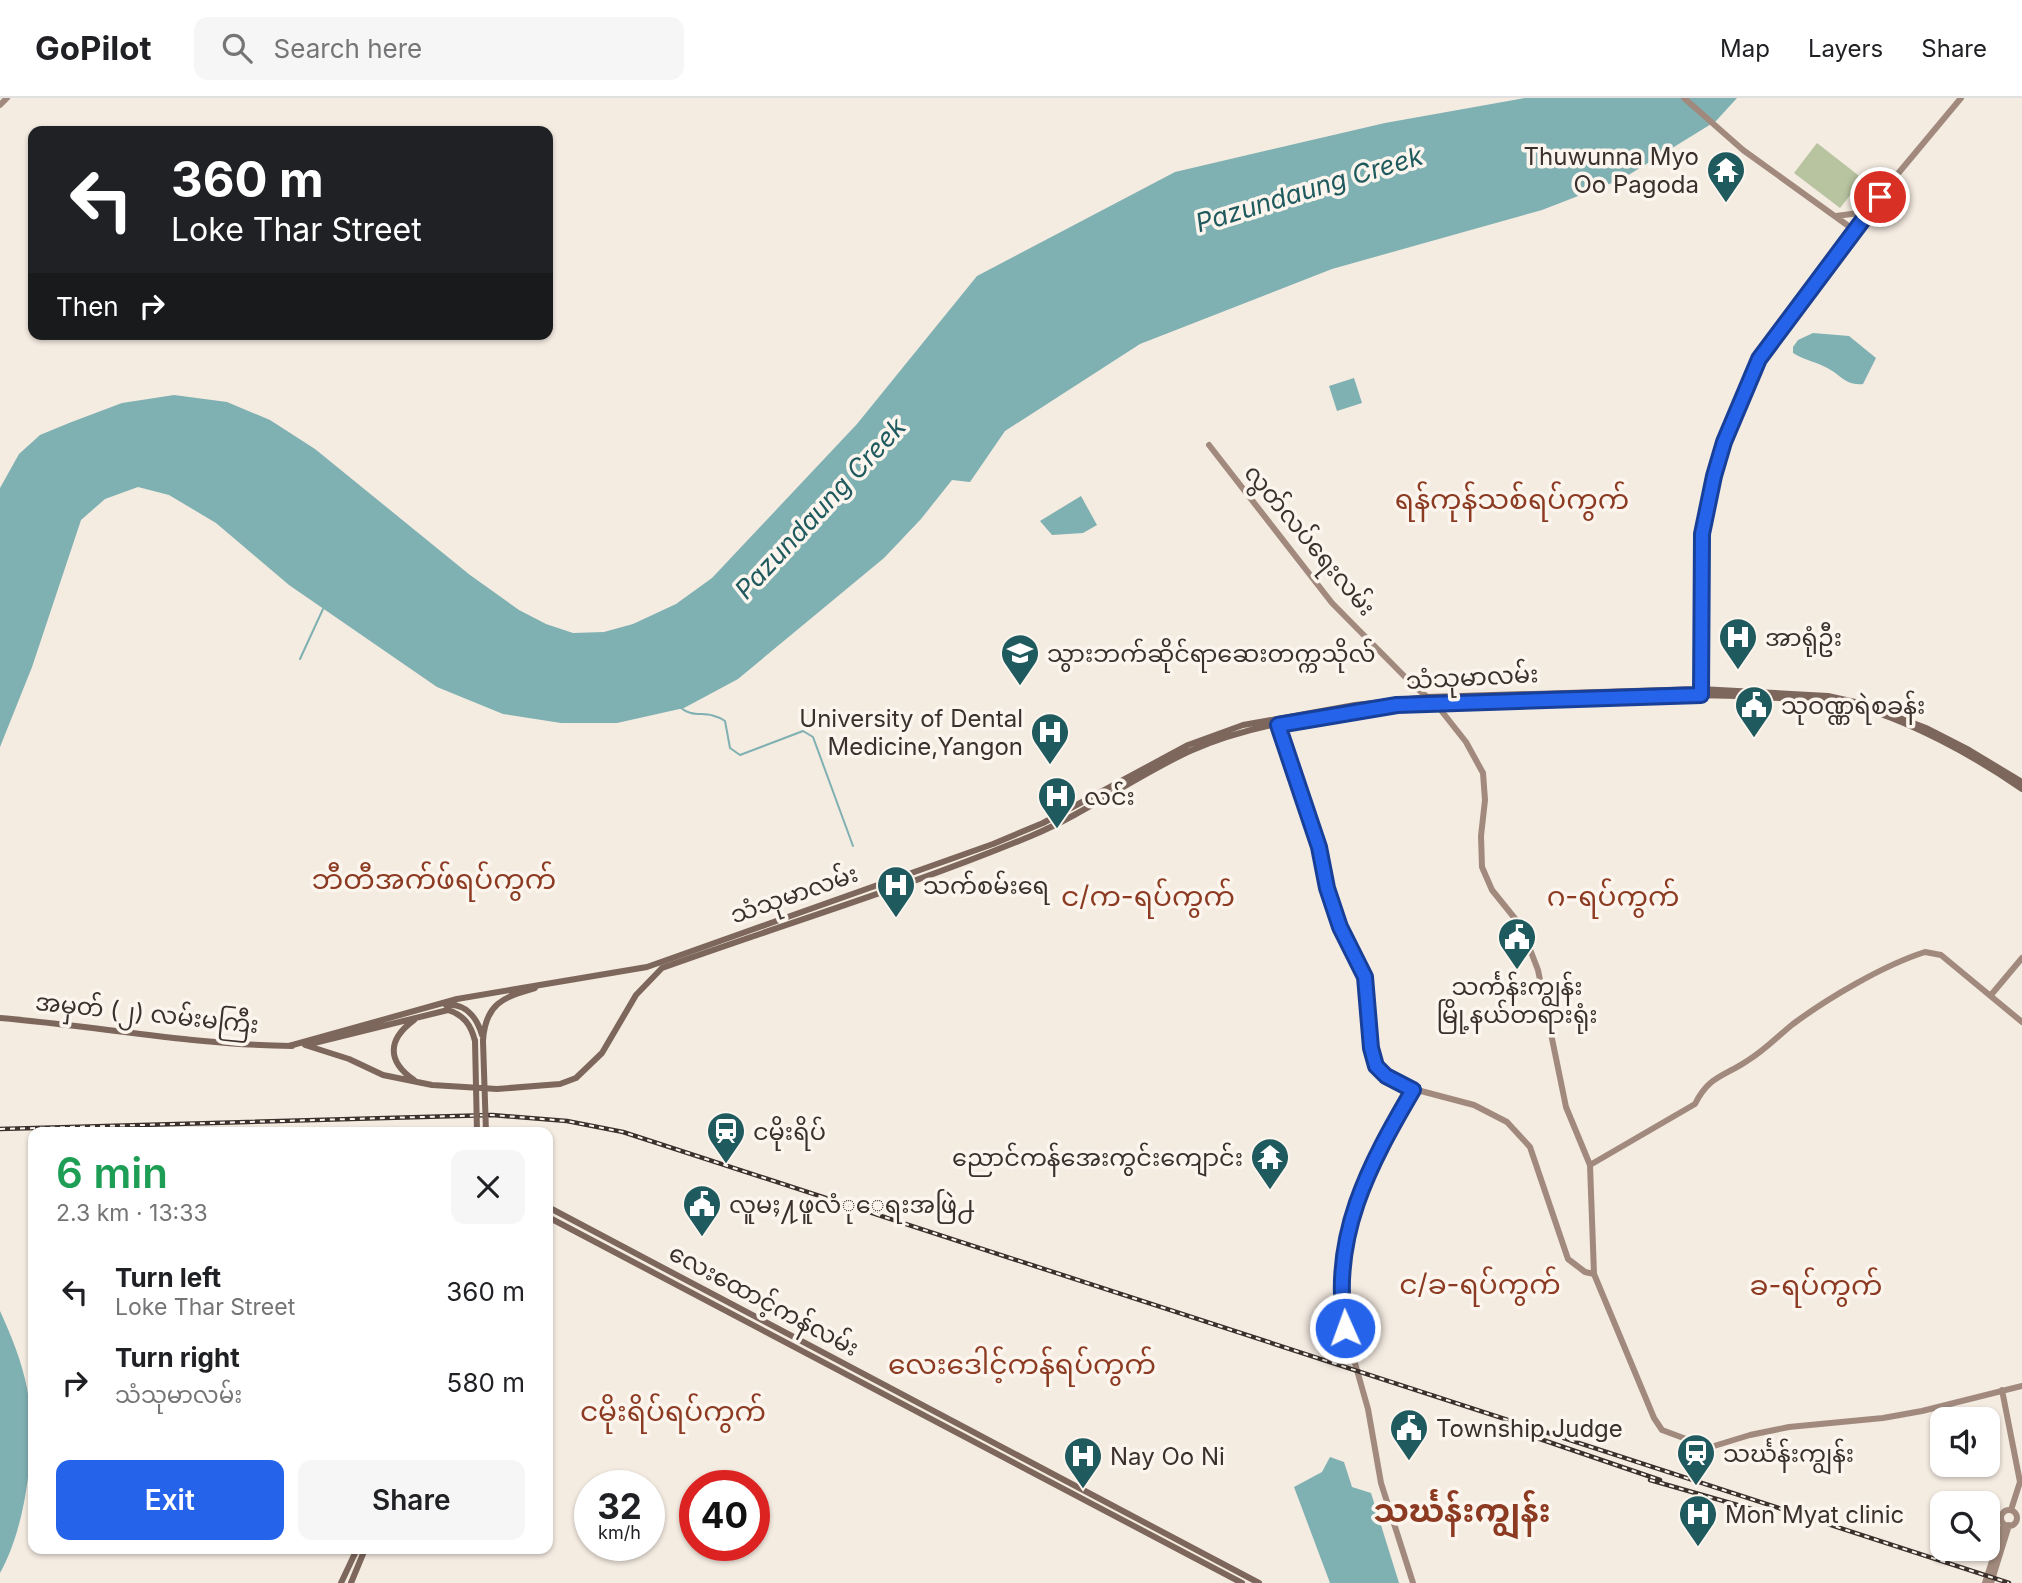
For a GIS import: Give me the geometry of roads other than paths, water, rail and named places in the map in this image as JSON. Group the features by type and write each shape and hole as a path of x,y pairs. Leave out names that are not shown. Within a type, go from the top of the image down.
{"main road":[{"name":"သံသုမာလမ်း","path":"1277,721 1355,705 1427,697 1701,692 1828,696 1852,700 1926,728 2022,782"},
{"name":"သံသုမာလမ်း","path":"569,980 661,965 993,844 1044,822 1188,745 1243,725 1370,709 1436,704 1701,692 1802,699 1851,705 1923,733 1966,754 2022,789"},
{"name":"သံသုမာလမ်း","path":"305,1045 349,1059 383,1075 452,1087 497,1089 559,1084 576,1077 602,1053 636,995 661,965"},
{"path":"289,1046 496,990 569,980"},
{"path":"486,1127 483,1041 485,1021 496,1004 510,995 569,980"},
{"path":"406,1013 452,1004 462,1007 477,1023 483,1041"},
{"path":"289,1046 305,1045 418,1016 448,1010 457,1012 468,1022 475,1041 477,1127"},
{"path":"415,1081 400,1070 394,1061 394,1049 398,1037 418,1016"},
{"name":"အမှတ် (၂) လမ်းမကြီး","path":"0,1018 79,1024 247,1045 289,1046"},
{"name":"လေးထောင့်ကန်လမ်း","path":"553,1210 1056,1481 1180,1546 1259,1583"},
{"name":"လေးထောင့်ကန်လမ်း","path":"553,1220 732,1317 1056,1481"},
{"path":"693,1296 698,1287"},
{"path":"732,1317 737,1308"},
{"name":"လေးထောင့်ကန်လမ်း","path":"1180,1546 1242,1583"},
{"path":"345,1582 354,1554"},
{"path":"345,1582 362,1554"}],"street":[{"path":"0,105 7,98"},
{"path":"1684,98 1719,130 1854,230"},
{"path":"1701,692 1702,534 1724,442 1759,359 1854,230 1961,98"},
{"path":"1835,216 1868,212"},
{"path":"1843,222 1845,242"},
{"name":"လွတ်လပ်ရေးလမ်း","path":"1209,445 1332,603 1414,686 1436,704 1466,742 1483,773 1482,867 1492,890 1513,915 1529,943 1546,1003 1566,1107 1590,1165"},
{"path":"1277,721 1319,847 1327,888 1340,927 1365,977 1371,1048 1376,1066 1386,1076 1413,1090 1474,1105 1507,1122 1523,1137 1530,1147 1569,1259 1585,1272 1594,1274"},
{"path":"2022,1022 1941,955 1925,951 1835,996 1794,1023 1747,1062 1722,1074 1704,1087 1695,1104 1590,1165 1594,1274 1654,1418 1662,1430 1705,1446 1714,1446 1789,1427 1883,1418 1922,1411 2022,1386"},
{"path":"1991,995 2022,958"},
{"path":"1413,1090 1357,1198 1350,1218 1344,1277 1345,1328 1368,1409 1381,1483 1413,1583"},
{"path":"1985,1583 2007,1525 2016,1519 2011,1510 2020,1482 2002,1390"},
{"path":"1991,1583 2007,1525 2002,1513 2011,1510"}],"water":[{"name":"Pazundaung Creek","path":"1525,98 1737,98 1716,121 1622,179 1542,210 1332,269 1140,344 1005,431 970,482 952,480 921,519 884,558 738,679 684,708 617,723 561,723 503,714 437,687 289,585 216,523 169,495 138,487 105,499 81,520 32,667 0,747 0,488 19,454 40,435 122,403 174,395 227,402 270,420 315,449 470,575 519,610 546,624 573,633 604,632 633,624 676,604 712,578 857,424 977,276 1175,172 1385,123"},
{"path":"1813,333 1849,336 1876,358 1863,384 1848,382 1825,367 1793,353 1793,347 1798,340"},
{"path":"1354,378 1362,403 1337,411 1329,386"},
{"path":"1081,496 1097,525 1083,533 1052,535 1040,521"},
{"path":"0,1311 16,1349 27,1388 28,1474 17,1531 0,1573"},
{"path":"1330,1457 1344,1462 1352,1487 1371,1493 1399,1583 1330,1583 1294,1487 1322,1472"}],"waterway":[{"path":"300,659 323,609"},
{"path":"681,708 691,713 713,715 725,721 730,748 740,755 803,731 813,737 853,846"}],"railway":[{"path":"70,1127 492,1115 567,1121 623,1132 2009,1583"},
{"path":"0,1129 28,1128"},
{"path":"1537,1438 1660,1480"},
{"path":"1650,1480 1755,1510"}],"place":[{"name":"Thuwunna Myo Oo Pagoda","path":"1726,204"},
{"name":"အာရုံဦး","path":"1738,671"},
{"name":"သွားဘက်‌ဆိုင်ရာဆေးတက္ကသိုလ်","path":"1020,687"},
{"name":"သုဝဏ္ဏရဲစခန်း","path":"1754,739"},
{"name":"University of Dental Medicine,Yangon","path":"1050,766"},
{"name":"လင်း","path":"1057,830"},
{"name":"သက်စမ်းရေ","path":"896,919"},
{"name":"သင်္ကန်းကျွန်း မြို့နယ်တရားရုံး","path":"1517,971"},
{"name":"ငမိုးရိပ်","path":"726,1165"},
{"name":"ညောင်ကန်အေးကွင်းကျောင်း","path":"1270,1191"},
{"name":"လူမႈ႔ဖူလံုေရးအဖြဲ႕","path":"702,1238"},
{"name":"Township Judge","path":"1409,1462"},
{"name":"သင်္ဃန်းကျွန်း","path":"1696,1487"},
{"name":"Nay Oo Ni","path":"1083,1490"},
{"name":"Mon Myat clinic","path":"1698,1548"}],"district":[{"name":"ရန်ကုန်သစ်ရပ်ကွက်","path":"1512,499"},
{"name":"ဘီတီအက်ဖ်ရပ်ကွက်","path":"434,879"},
{"name":"င/က-ရပ်ကွက်","path":"1148,896"},
{"name":"ဂ-ရပ်ကွက်","path":"1613,896"},
{"name":"င/ခ-ရပ်ကွက်","path":"1480,1284"},
{"name":"ခ-ရပ်ကွက်","path":"1816,1285"},
{"name":"လေးဒေါင့်ကန်ရပ်ကွက်","path":"1022,1364"},
{"name":"ငမိုးရိပ်ရပ်ကွက်","path":"673,1411"},
{"name":"သင်္ဃန်းကျွန်း","path":"1462,1510"}]}
